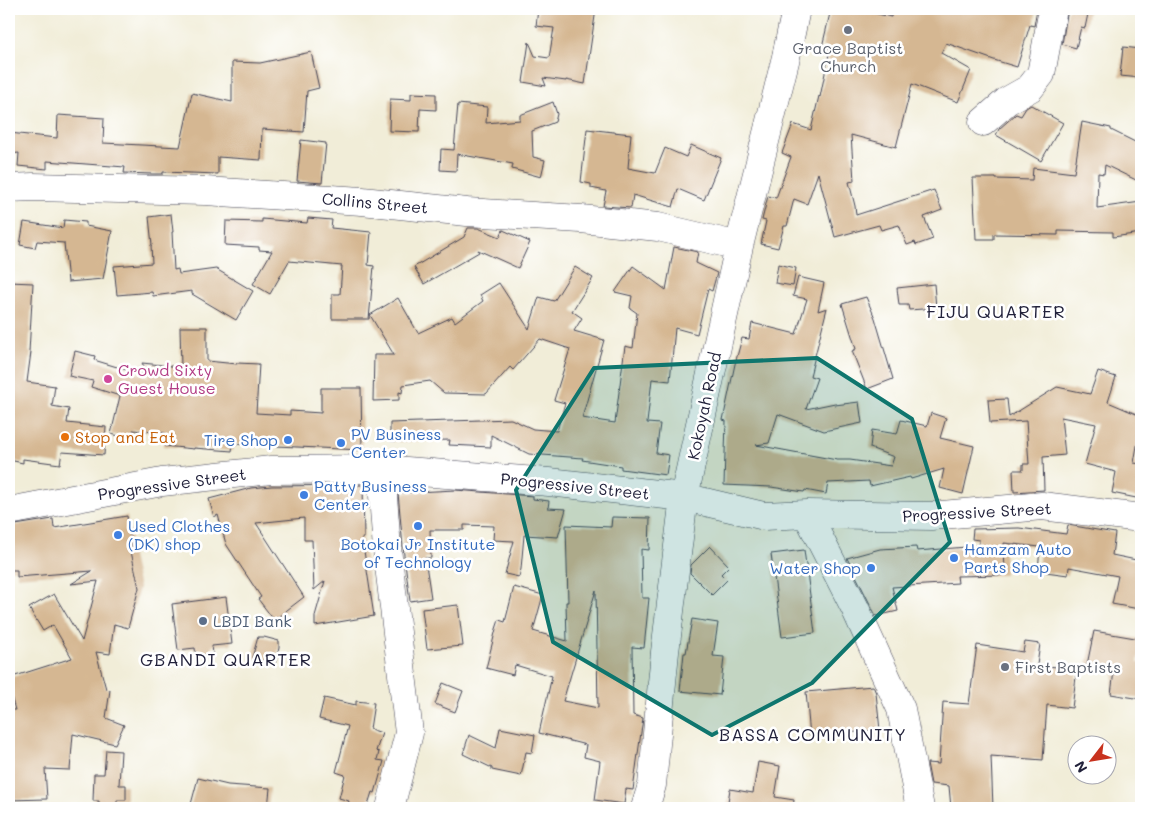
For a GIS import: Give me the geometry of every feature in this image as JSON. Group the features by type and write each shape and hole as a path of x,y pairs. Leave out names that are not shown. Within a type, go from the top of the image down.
{"street":[{"name":"Kokoyah Road","path":"645,808 652,785 684,497 739,246 786,57 796,9"},
{"path":"983,122 1007,101 1030,88 1041,74 1053,9"},
{"name":"Collins Street","path":"9,188 205,191 362,201 467,212 581,219 658,228 739,246"},
{"path":"381,469 386,549 408,733 390,808"},
{"name":"Progressive Street","path":"9,511 162,482 271,470 381,469 549,482 684,497 764,516 807,514 931,516 1042,506 1141,518"},
{"path":"807,514 855,608 901,709 920,808"}],"highlighted area":[{"path":"817,358 912,419 950,542 812,683 712,735 553,642 516,490 594,368"}],"building":[{"path":"538,9 556,11 557,9 596,9 585,84 543,78 546,86 523,82 529,42 535,56 549,58 554,28 536,26"},
{"path":"831,9 855,9 891,17 892,9 1037,9 1034,26 1030,25 1017,67 946,43 941,53 971,70 958,102 912,84 896,147 851,135 854,181 849,182 856,215 934,190 942,210 924,217 933,239 916,245 915,242 907,245 899,225 881,230 879,225 835,237 818,173 807,204 794,199 787,226 784,226 778,248 761,244 766,221 762,220 768,196 776,198 791,157 782,153 793,124 811,130 830,49 822,47"},
{"path":"1068,9 1089,9 1085,28 1081,27 1076,48 1062,44"},
{"path":"1123,47 1141,49 1141,78 1120,76"},
{"path":"311,52 319,88 307,91 304,132 262,129 261,160 218,157 218,174 163,172 163,174 152,174 124,173 125,167 47,161 47,169 18,166 19,153 9,154 9,133 57,138 58,115 104,118 103,143 180,147 192,93 232,102 232,62 260,63"},
{"path":"411,93 436,94 436,110 420,109 419,132 389,131 390,99 411,100"},
{"path":"553,102 557,114 555,122 532,131 533,157 545,160 541,177 512,169 513,164 457,154 456,171 440,170 441,149 454,150 458,104 487,107 486,123 520,120 520,115"},
{"path":"1031,105 1063,123 1041,161 996,135 999,129 1016,114 1021,116 1026,108"},
{"path":"1082,122 1111,128 1111,130 1141,145 1141,169 1136,180 1105,165 1104,174 1098,173 1097,208 1141,202 1141,233 1113,237 1113,232 1058,231 1058,235 994,234 994,239 976,239 973,178 1032,180 1033,168 1074,173"},
{"path":"587,129 631,134 628,168 655,173 665,148 686,157 691,145 721,158 704,200 678,189 673,207 633,195 631,208 603,206 606,191 591,188 591,184 581,182"},
{"path":"301,140 326,143 322,183 297,181"},
{"path":"171,214 174,270 178,269 179,274 216,269 253,291 236,320 192,294 192,291 153,296 152,292 117,295 114,266 152,263 149,217"},
{"path":"308,218 332,220 331,228 371,232 368,265 374,266 369,319 332,319 332,294 340,294 342,266 289,261 270,294 253,284 272,251 259,250 259,247 225,245 226,221 262,222 262,219 307,223"},
{"path":"64,220 86,222 86,226 112,231 103,279 68,282 64,243 37,241 35,248 20,245 24,222 63,228"},
{"path":"468,228 478,228 500,237 503,230 530,242 518,268 478,250 479,252 424,284 414,267 464,237"},
{"path":"674,247 698,252 696,263 717,273 712,291 708,289 697,334 675,328 670,381 652,379 647,423 660,424 656,453 669,455 666,475 621,469 621,466 582,460 583,458 529,454 491,435 491,447 449,445 450,440 390,441 390,423 511,419 533,429 557,431 565,403 554,400 570,349 540,339 513,370 510,367 486,394 444,393 430,381 403,385 402,393 399,392 399,400 373,401 374,355 394,355 370,315 398,298 418,333 452,317 455,322 483,301 480,295 499,283 529,329 539,297 554,301 575,267 593,278 572,311 582,318 574,331 604,340 582,418 615,423 625,346 633,348 637,313 630,308 632,296 615,292 633,266 666,290"},
{"path":"778,264 796,268 793,286 775,283"},
{"path":"798,277 824,283 818,311 827,308 810,376 817,378 806,409 835,403 835,405 859,402 862,423 824,431 778,414 769,443 756,445 837,460 891,466 894,457 870,448 872,430 897,434 901,420 927,426 931,413 946,418 940,438 974,446 963,494 940,488 944,469 911,479 910,477 870,486 869,481 828,483 826,494 771,487 724,485 726,421 723,420 742,338 749,339 752,323 796,334 807,299 793,296"},
{"path":"9,282 33,283 29,352 31,352 27,382 55,386 52,406 69,409 67,423 106,427 104,455 62,452 60,464 23,459 23,463 9,460"},
{"path":"934,284 936,308 909,310 908,305 899,305 897,288"},
{"path":"866,297 875,318 893,379 867,389 852,351 856,349 842,304"},
{"path":"180,327 207,327 207,361 259,364 256,413 290,415 290,411 321,413 321,388 361,388 362,450 233,444 232,451 194,449 164,446 165,433 133,430 131,439 111,434 120,396 91,387 93,381 69,376 75,351 95,356 94,360 150,377 142,363 181,367"},
{"path":"1098,371 1116,377 1108,402 1141,416 1134,463 1141,464 1141,499 1112,493 1116,472 1085,464 1096,424 1061,417 1065,455 1043,457 1044,490 1014,492 1013,470 1023,470 1023,464 1029,464 1026,421 990,423 988,400 1007,399 1009,417 1057,387 1090,394"},
{"path":"363,485 364,538 362,538 374,616 315,626 315,616 325,581 314,590 312,540 304,540 304,518 256,523 304,597 274,620 258,599 261,597 226,544 218,515 214,517 209,499 251,488 272,486"},
{"path":"455,490 533,496 533,499 549,501 548,508 566,509 558,537 524,535 519,577 505,574 514,541 493,540 494,526 464,525 464,530 430,530 431,558 425,558 431,598 410,601 398,493"},
{"path":"127,516 132,547 130,547 139,588 128,628 114,624 110,654 96,652 106,689 110,690 106,718 124,725 115,744 73,734 70,770 45,769 47,799 9,800 9,710 15,710 9,689 9,678 72,658 53,625 43,631 29,608 54,594 82,641 98,581 71,584 92,571 17,577 17,570 9,570 9,526 53,519 54,528"},
{"path":"612,517 650,518 649,550 641,549 642,598 649,598 644,648 632,647 633,715 643,718 633,790 626,789 624,804 595,800 600,761 584,757 586,745 539,733 552,676 515,665 513,675 486,668 499,620 505,622 514,587 543,595 533,631 567,641 566,525 611,527","holes":["596,590 598,708 563,701"]},
{"path":"1068,525 1115,533 1112,555 1141,561 1139,609 1112,604 1118,576 1069,567 1068,575 1038,571 1040,547 1004,543 1005,575 957,576 958,583 892,587 898,611 876,616 847,558 880,549 916,547 917,551 979,546 979,540 972,539 973,529 1019,528 1066,534"},
{"path":"710,546 729,566 721,574 727,580 712,595 690,573 691,565"},
{"path":"804,550 815,633 782,637 771,554"},
{"path":"226,597 232,644 212,646 213,654 196,656 195,648 178,650 172,604"},
{"path":"458,605 463,646 427,649 422,609"},
{"path":"692,619 718,623 713,656 724,657 720,695 680,691 684,653 686,653"},
{"path":"1094,631 1141,639 1138,663 1141,663 1141,699 1111,694 1114,671 1087,665"},
{"path":"258,637 279,641 275,664 252,658"},
{"path":"1025,642 1040,644 1037,665 1077,669 1072,708 1047,705 1043,760 991,756 993,808 951,808 949,786 931,784 927,763 939,764 943,702 969,704 977,645 1023,652"},
{"path":"443,683 463,691 455,712 435,704"},
{"path":"873,686 876,693 880,730 810,736 806,692"},
{"path":"324,698 356,705 356,701 374,703 370,729 382,733 376,751 379,752 377,760 384,761 375,793 372,792 367,808 347,808 349,801 339,798 345,775 336,772 348,726 319,719"},
{"path":"500,728 535,735 532,753 526,752 521,776 492,770 492,768 463,754 469,735 496,748"},
{"path":"106,750 121,751 119,785 126,785 126,800 117,800 117,807 99,806 99,801 93,801 94,774 104,774"},
{"path":"758,762 780,766 775,797 794,800 793,808 727,808 730,789 753,793"},
{"path":"198,778 228,785 270,788 268,808 190,808"}],"place":[{"name":"Grace Baptist Church","path":"848,30"},
{"name":"Crowd Sixty Guest House","path":"108,379"},
{"name":"Stop and Eat","path":"65,437"},
{"name":"Tire Shop","path":"288,440"},
{"name":"PV Business Center","path":"341,443"},
{"name":"Patty Business Center","path":"304,495"},
{"name":"Botokai Jr Institute of Technology","path":"418,526"},
{"name":"Used Clothes (DK) shop","path":"118,535"},
{"name":"Hamzam Auto Parts Shop","path":"954,558"},
{"name":"Water Shop","path":"871,568"},
{"name":"LBDI Bank","path":"203,621"},
{"name":"First Baptists","path":"1005,667"}],"district":[{"name":"FIJU QUARTER","path":"996,312"},
{"name":"GBANDI QUARTER","path":"226,660"},
{"name":"BASSA COMMUNITY","path":"813,735"}]}
